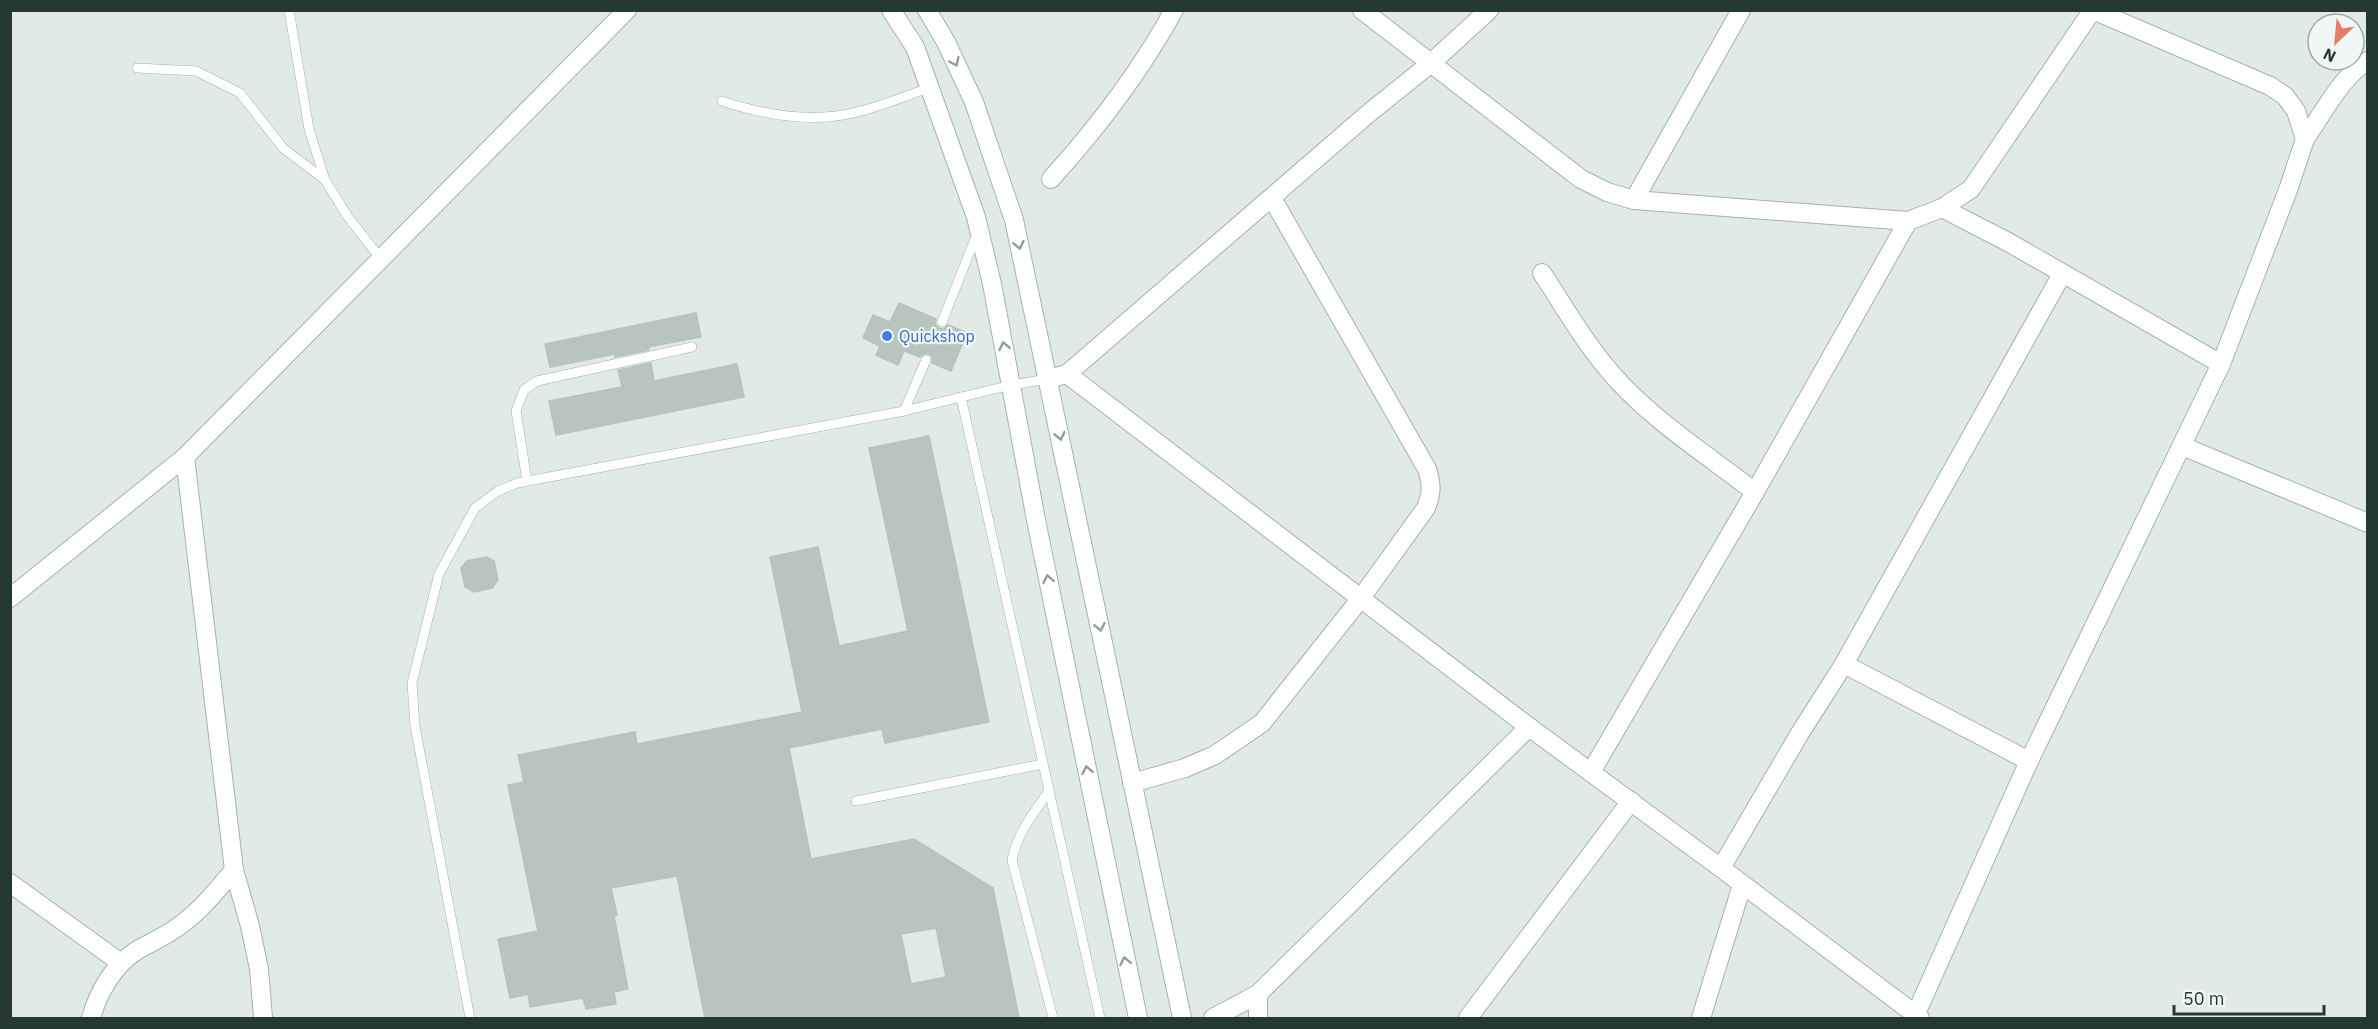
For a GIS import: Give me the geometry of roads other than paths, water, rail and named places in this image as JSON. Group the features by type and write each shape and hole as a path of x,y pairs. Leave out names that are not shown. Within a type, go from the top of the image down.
{"street":[{"path":"10,598 185,457 627,10"},
{"path":"891,10 915,47 979,229 992,284 1037,525 1138,1018"},
{"path":"927,10 946,42 974,102 1014,220 1182,1018"},
{"path":"1051,179 1088,138 1121,94 1154,47 1174,10"},
{"path":"1362,10 1581,179 1607,192 1634,200 1908,220 1942,208 1971,189 2092,11 2270,86 2285,96 2296,111 2305,139"},
{"path":"1048,379 1067,374 1369,113 1430,64 1489,10"},
{"path":"1634,200 1740,11"},
{"path":"1067,374 1529,727 1721,868 1916,1017 2029,761 2221,364 2288,190 2305,139 2349,75 2367,61"},
{"path":"1132,783 1185,768 1215,755 1262,723 1361,598 1426,508 1432,486 1427,469 1272,198"},
{"path":"1942,208 2008,242 2221,364"},
{"path":"1591,772 1755,492 1908,220"},
{"path":"1542,273 1596,355 1623,385 1645,406 1755,492"},
{"path":"1721,868 1844,664 2062,274"},
{"path":"2182,446 2367,523"},
{"path":"185,457 234,870 250,926 259,969 263,1018"},
{"path":"1844,664 2029,761"},
{"path":"1213,1018 1258,994 1529,727"},
{"path":"1468,1018 1631,801"},
{"path":"91,1018 94,1006 110,977 121,963 134,952 182,925 207,903 234,870"},
{"path":"10,883 121,963"},
{"path":"1701,1018 1742,885"},
{"path":"1258,994 1258,1018"}],"lane":[{"path":"289,10 309,129 325,180 348,217 381,260"},
{"path":"137,68 196,71 240,93 283,148 325,180"},
{"path":"722,101 754,112 800,117 836,116 876,106 929,88"},
{"path":"942,322 979,229"},
{"path":"527,481 516,411 524,390 537,381 692,347"},
{"path":"904,411 926,360"},
{"path":"470,1018 414,726 412,683 439,574 475,508 486,498 517,483 904,411 1011,385 1048,379"},
{"path":"961,397 1100,1018"},
{"path":"856,801 1043,764"},
{"path":"1049,791 1024,826 1014,848 1012,860 1053,1018"}],"place":[{"name":"Quickshop","path":"887,336"}]}
